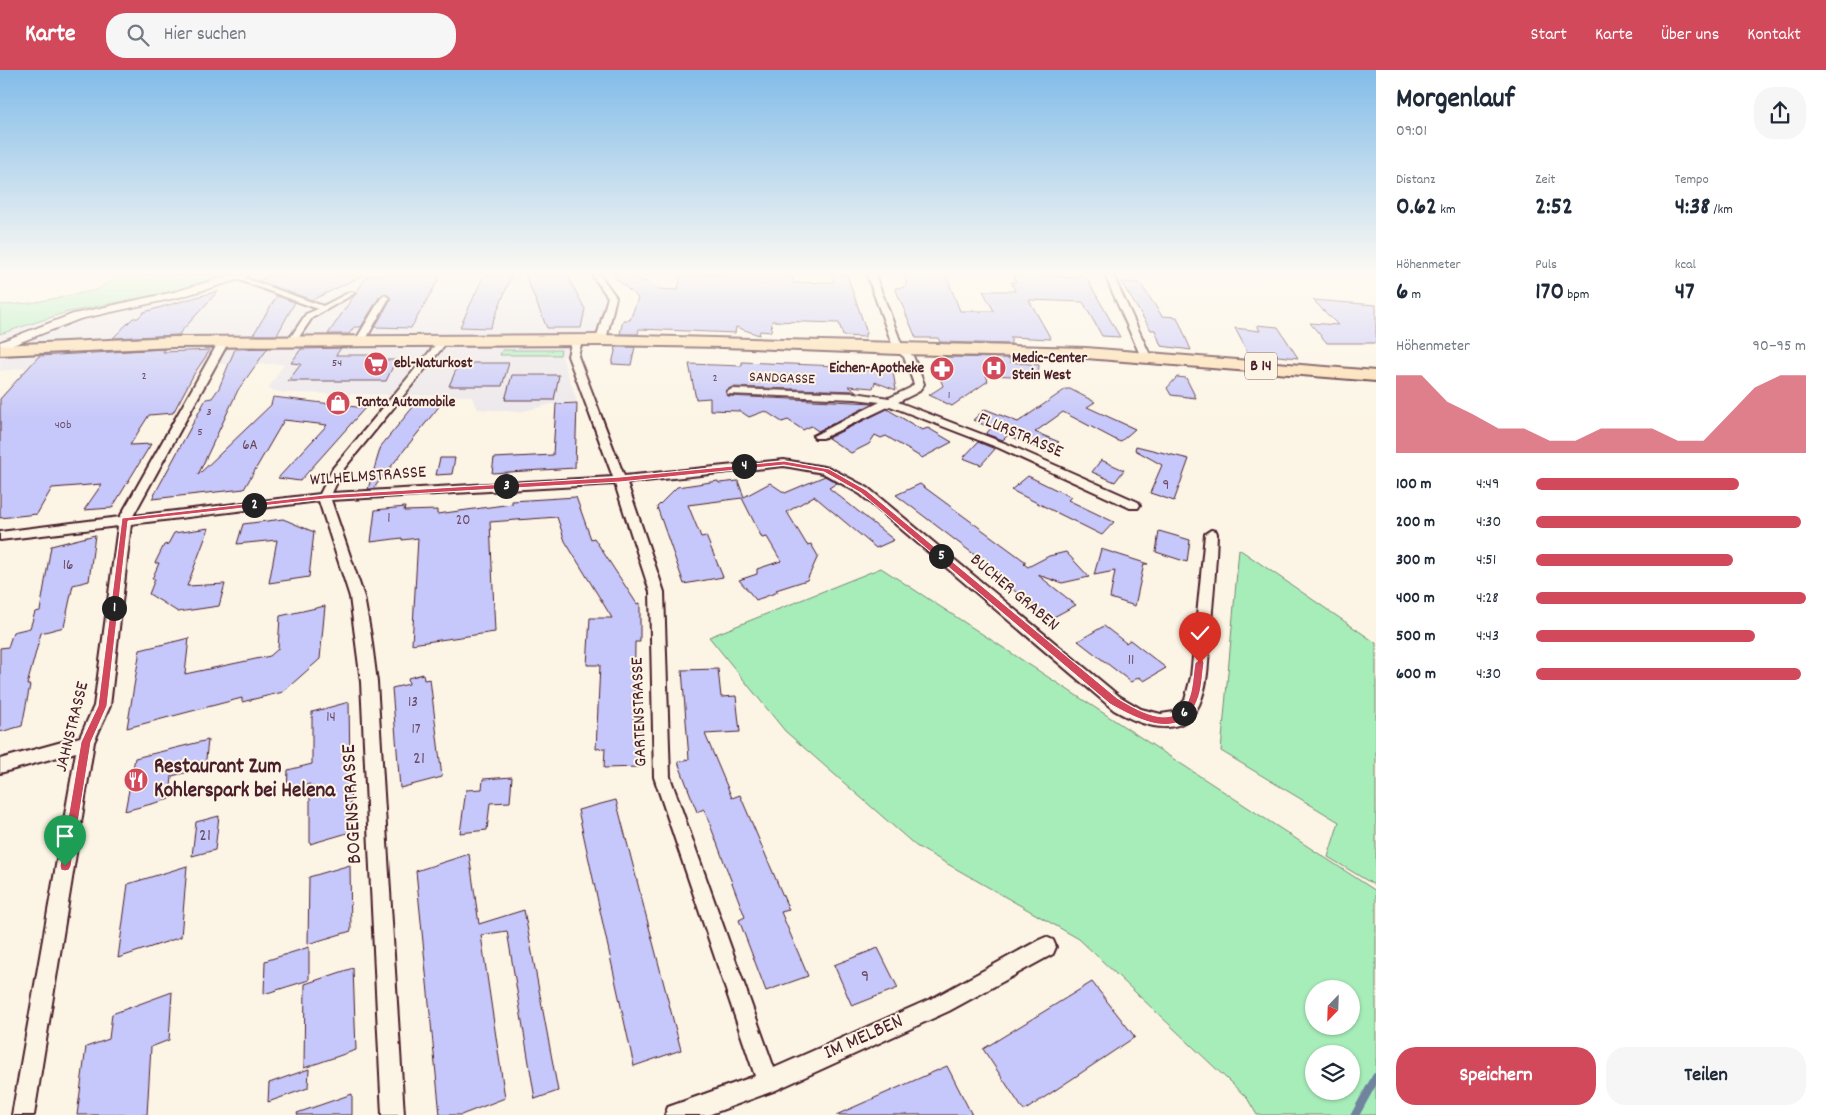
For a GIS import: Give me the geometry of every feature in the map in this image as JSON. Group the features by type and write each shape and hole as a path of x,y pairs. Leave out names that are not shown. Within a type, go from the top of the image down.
{"main road":[{"name":"B 14","path":"0,348 224,341 601,340 724,342 899,349 1086,353 1376,376"}],"street":[{"path":"0,348 59,324"},
{"path":"30,348 50,329 60,324"},
{"path":"292,341 304,324"},
{"path":"360,341 370,324"},
{"path":"601,340 605,324"},
{"path":"819,436 891,402 914,390 919,384 908,356 899,349 889,324"},
{"path":"1131,324 1146,357"},
{"path":"324,497 337,470 444,340"},
{"name":"GARTENSTRASSE","path":"577,340 573,356 620,480 657,592 662,777 768,1082"},
{"name":"JAHNSTRASSE","path":"23,1115 86,742 102,706 125,519 224,341"},
{"name":"SANDGASSE","path":"732,392 877,397 891,402"},
{"name":"FLURSTRASSE","path":"891,402 1002,446 1134,505"},
{"name":"BUCHER GRABEN","path":"620,480 784,463 826,470 864,491 1113,701 1137,714 1155,720 1168,721 1178,718 1187,710 1193,700 1206,608 1211,534"},
{"name":"WILHELMSTRASSE","path":"0,536 125,519 324,497 620,480"},
{"name":"BOGENSTRASSE","path":"324,497 357,596 364,636 369,682 393,1115"},
{"path":"0,766 86,742"},
{"name":"IM MELBEN","path":"676,1115 768,1082 942,1004 1046,947"}],"shaded area":[{"path":"31,324 605,324 600,341 562,357 577,401 552,404 519,412 478,409 471,396 285,393 268,389 284,364 89,365 131,417 89,486 0,493 0,398 26,368 0,371 0,334"}],"green space":[{"path":"0,324 31,324 0,334"},
{"path":"502,350 561,350 560,355 500,355"},
{"path":"1239,549 1376,643 1376,886 1328,857 1339,822 1221,751"},
{"path":"881,568 1376,891 1376,1115 1257,1115 1247,1098 1079,939 916,846 785,731 709,637"}],"building":[{"path":"127,324 188,324 178,335 113,338"},
{"path":"260,324 283,324 277,335 253,335"},
{"path":"335,324 363,324 361,327 354,327 349,334 328,334"},
{"path":"377,324 413,324 411,328 375,327"},
{"path":"461,324 492,324 490,328 460,327"},
{"path":"545,324 582,324 581,328 547,328"},
{"path":"622,324 772,324 771,332 760,331 759,335 736,327 735,333 639,329 638,334 620,334"},
{"path":"839,324 864,324 867,333 865,333 865,337 843,336"},
{"path":"910,324 1042,324 1051,339 1011,337 1011,344 940,342 938,338 916,338"},
{"path":"1095,324 1112,324 1120,337 1102,336"},
{"path":"1147,324 1180,324 1191,350 1161,346 1155,330 1151,330"},
{"path":"1311,324 1338,325 1337,324 1376,324 1376,343 1327,343"},
{"path":"1257,325 1278,327 1298,358 1248,353 1235,328 1260,331"},
{"path":"616,347 635,347 631,365 612,364"},
{"path":"268,348 238,390 198,475 271,405 273,397 365,408 300,481 278,478 327,425 284,420 244,489 152,499 206,399 212,398 219,388 235,349"},
{"path":"341,348 336,355 381,355 379,360 396,360 386,381 288,381 301,364 291,363 301,349"},
{"path":"165,349 163,352 210,350 194,374 173,413 149,415 130,445 151,444 112,508 84,510 102,484 52,488 37,514 0,518 0,399 39,356"},
{"path":"945,357 1010,358 1010,362 1039,365 1038,377 986,375 988,381 952,406 929,395 943,386 937,370 947,364"},
{"path":"742,362 862,367 862,370 893,372 896,390 875,382 873,388 848,386 856,391 732,387 725,391 728,396 874,403 818,431 811,426 803,430 788,420 782,422 765,411 749,417 740,411 710,410 710,398 696,399 689,364 742,366"},
{"path":"459,363 509,363 502,386 449,386"},
{"path":"512,375 559,375 554,400 505,400"},
{"path":"1177,377 1186,378 1196,398 1171,395 1167,388"},
{"path":"1066,389 1070,389 1095,402 1087,407 1135,429 1120,442 1063,412 1035,432 1059,442 1047,452 1008,435 1003,440 986,434 991,428 973,420 985,409 1018,422"},
{"path":"418,401 441,404 373,489 368,489 381,446"},
{"path":"577,403 575,468 492,473 494,458 553,455 556,404"},
{"path":"887,409 922,430 928,428 952,442 922,458 886,436 881,438 875,435 869,444 851,453 828,438"},
{"path":"978,442 995,449 981,465 963,458"},
{"path":"1136,446 1189,459 1174,501 1150,493 1162,465 1135,450"},
{"path":"440,458 455,458 452,474 436,475"},
{"path":"1101,460 1124,470 1115,482 1092,472"},
{"path":"825,476 837,483 829,488 894,540 876,548 814,496 787,512 807,545 811,544 818,556 807,580 776,590 778,592 756,600 739,580 757,574 757,569 781,561 767,537 762,538 742,498 688,505 701,537 706,536 723,577 684,584 657,507 677,487 718,481 719,483 738,481 744,497 770,483 785,493"},
{"path":"1028,476 1071,497 1068,500 1114,522 1102,535 1011,490"},
{"path":"920,484 1026,562 1024,564 1028,567 1049,556 1066,552 1089,577 1062,583 1038,575 1076,605 1050,619 1001,580 1005,578 896,495"},
{"path":"576,497 591,539 594,538 637,604 640,603 640,642 635,642 634,720 641,720 641,767 604,768 605,748 596,749 600,665 587,665 590,618 612,618 565,541 557,517 490,522 495,632 412,644 418,538 371,542 375,510 405,507 404,511 437,510 437,514 512,504 512,501"},
{"path":"283,519 314,532 309,577 269,583 277,540 237,544 243,524"},
{"path":"209,528 187,586 225,584 219,606 178,612 149,594 155,579 152,579 159,563 155,563 164,545 168,544 174,533"},
{"path":"1159,531 1190,540 1187,562 1156,552"},
{"path":"95,535 89,581 73,585 64,627 41,633 27,685 30,685 22,726 0,732 0,648 8,647 13,632 30,628 35,612 40,611 51,546"},
{"path":"1101,549 1148,564 1144,564 1135,606 1110,598 1115,571 1094,575"},
{"path":"325,606 320,659 283,692 242,702 242,698 127,728 140,650 189,638 185,674 270,656 278,649 280,616"},
{"path":"1104,626 1126,643 1130,640 1166,668 1144,681 1139,677 1131,682 1078,641"},
{"path":"718,669 721,697 736,696 740,732 705,734 732,798 740,795 789,910 781,912 808,976 766,991 739,920 745,917 704,809 697,812 678,762 689,759 682,670"},
{"path":"423,674 424,680 430,679 442,777 400,788 392,688 409,684 408,678"},
{"path":"349,702 351,832 310,844 310,784 287,790 288,770 312,764 312,712"},
{"path":"208,740 205,768 172,776 170,799 125,811 135,758"},
{"path":"512,777 510,802 490,803 487,830 460,833 466,790 482,789 483,779"},
{"path":"616,800 681,1050 634,1066 578,810"},
{"path":"219,816 215,850 192,856 196,822"},
{"path":"469,854 479,924 524,910 558,1091 535,1099 507,931 481,935 505,1098 461,1115 440,1115 416,871"},
{"path":"350,865 351,931 308,944 309,877"},
{"path":"187,866 181,937 118,958 128,884"},
{"path":"309,947 309,980 264,994 265,961"},
{"path":"878,948 898,988 852,1006 834,965"},
{"path":"353,968 356,1050 304,1068 305,984"},
{"path":"1092,982 1135,1037 1024,1111 983,1049"},
{"path":"172,992 169,1040 151,1047 147,1115 77,1115 86,1047 109,1039 112,1014"},
{"path":"947,1066 972,1115 836,1115"},
{"path":"309,1069 308,1088 268,1102 269,1083"},
{"path":"352,1094 352,1115 298,1115 297,1113"}],"waterway":[{"path":"1355,1115 1376,1077"}],"place":[{"name":"ebl-Naturkost","path":"376,364"},
{"name":"Medic-Center Stein West","path":"994,368"},
{"name":"Eichen-Apotheke","path":"942,369"},
{"name":"Tanta Automobile","path":"338,403"},
{"name":"Restaurant Zum Kohlerspark bei Helena","path":"136,780"}],"route":[{"path":"65,866 86,742 102,706 125,519 324,497 620,480 730,467 784,463 826,470 864,491 1113,701 1124,708 1155,720 1168,721 1178,718 1187,710 1193,700 1200,663"}]}
